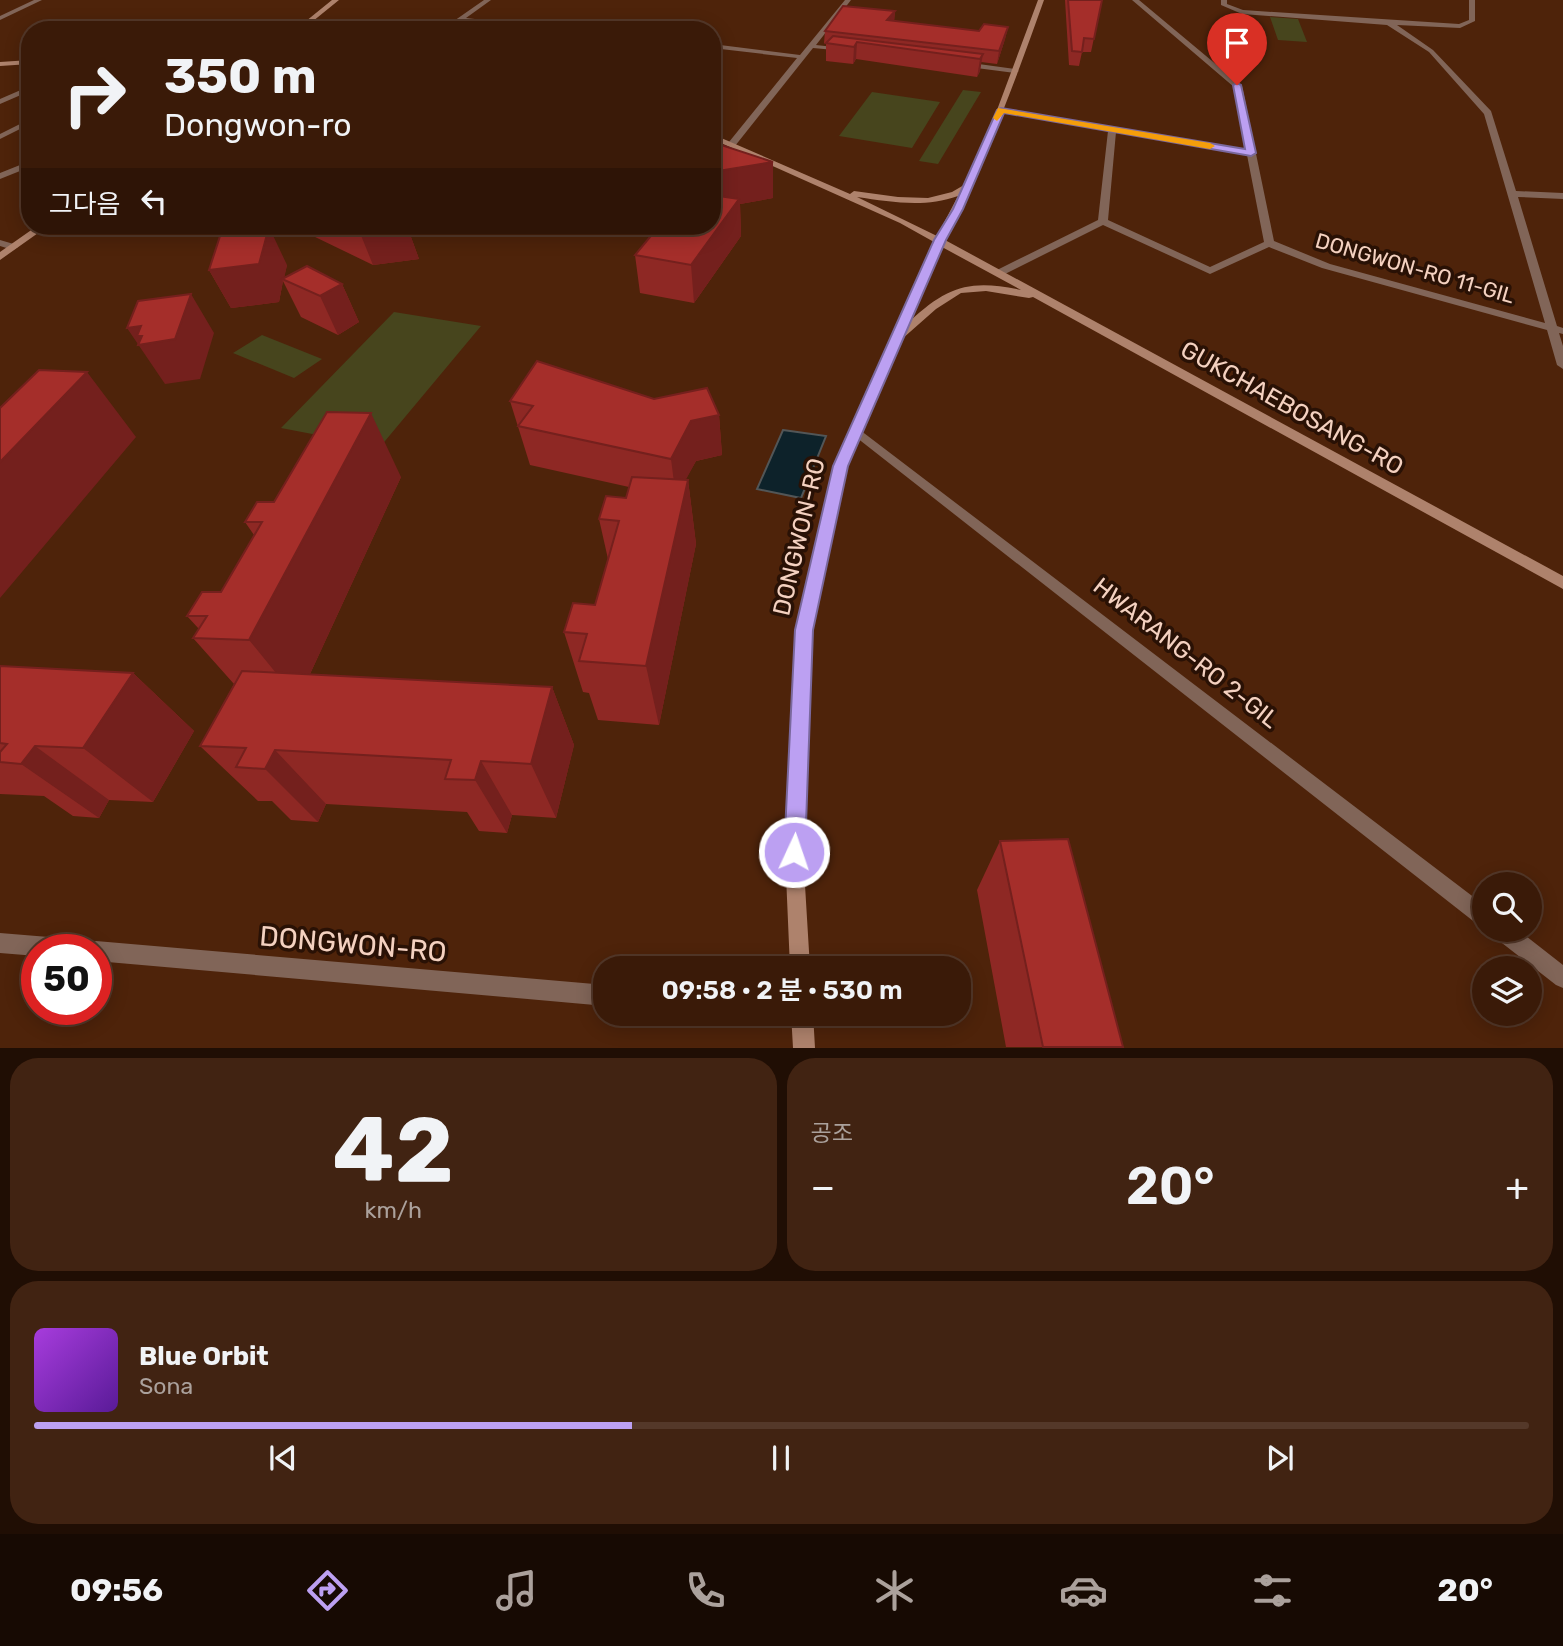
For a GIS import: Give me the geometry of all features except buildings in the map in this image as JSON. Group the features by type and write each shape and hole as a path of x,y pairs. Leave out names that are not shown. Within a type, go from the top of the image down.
{"main road":[{"path":"310,21 336,0"},
{"name":"DONGWON-RO","path":"799,956 794,852 804,630 841,466 940,240 968,187 1001,110 1041,0"},
{"path":"0,64 21,63"},
{"name":"GUKCHAEBOSANG-RO","path":"721,140 940,240 1563,583"},
{"path":"840,192 926,201 943,199 968,187"},
{"path":"0,257 30,235"},
{"path":"896,339 943,296 962,287 990,286 1046,298"},
{"path":"803,1026 804,1048"}],"street":[{"path":"0,18 39,0"},
{"path":"457,21 488,0"},
{"path":"732,144 848,0"},
{"path":"1103,221 1210,271 1269,243 1238,86 1135,0"},
{"path":"1224,0 1224,5 1242,12 1460,26 1472,21 1472,0"},
{"path":"460,19 479,21"},
{"path":"1389,23 1431,51 1488,113 1512,194 1558,329 1563,365"},
{"path":"811,46 849,51"},
{"path":"721,47 803,57"},
{"path":"959,64 1015,71"},
{"path":"0,102 21,92"},
{"path":"1001,110 1251,153"},
{"path":"0,137 21,126"},
{"path":"1103,221 1112,129"},
{"path":"0,176 21,168"},
{"path":"1512,194 1563,196"},
{"path":"999,273 1103,221"},
{"path":"0,243 13,247"},
{"name":"DONGWON-RO 11-GIL","path":"1269,243 1326,266 1558,329"},
{"name":"HWARANG-RO 2-GIL","path":"856,431 1472,908"},
{"path":"1517,942 1563,978"},
{"path":"0,943 21,945"},
{"name":"DONGWON-RO","path":"112,952 593,995"}],"shaded area":[{"path":"1270,17 1298,19 1307,42 1278,40"},
{"path":"963,90 981,92 938,164 919,161"},
{"path":"872,92 940,102 912,148 839,136"},
{"path":"394,312 481,326 380,447 281,428"},
{"path":"262,335 322,359 294,378 233,353"}],"water":[{"path":"783,430 826,436 801,498 757,489"}],"slow traffic":[{"path":"997,118 1001,110 1210,146"}],"route":[{"path":"794,852 804,630 841,466 940,240 958,209 1001,110 1251,153 1237,85"}]}
